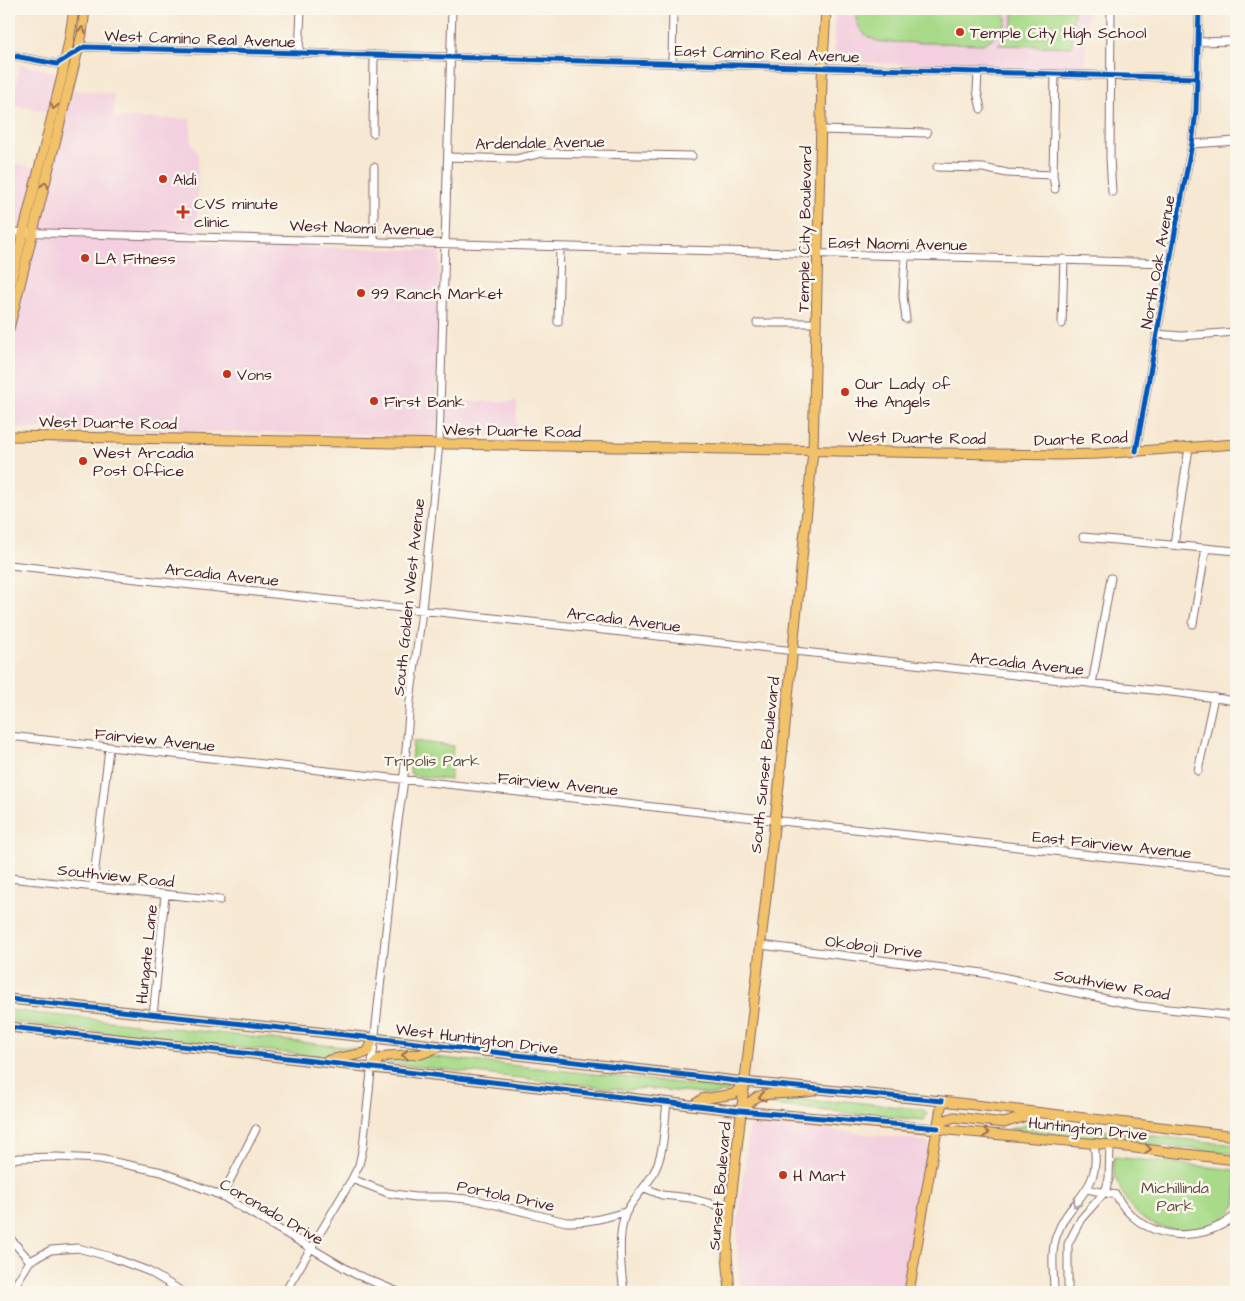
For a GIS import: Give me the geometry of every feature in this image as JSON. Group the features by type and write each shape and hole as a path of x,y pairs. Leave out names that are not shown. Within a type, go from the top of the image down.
{"main road":[{"path":"9,290 65,58 74,9"},
{"path":"9,329 82,34 85,9"},
{"name":"Temple City Boulevard","path":"813,450 826,9"},
{"name":"West Duarte Road","path":"9,436 1016,454"},
{"name":"Duarte Road","path":"1016,454 1098,454 1236,444"},
{"name":"South Sunset Boulevard","path":"745,1082 775,820 813,450"},
{"name":"West Huntington Drive","path":"9,1000 374,1038 745,1082 942,1101"},
{"path":"9,1027 741,1111 938,1128"},
{"path":"321,1062 365,1054 374,1038"},
{"path":"371,1068 379,1059 387,1056 421,1054 441,1046"},
{"path":"694,1105 702,1099 734,1094 745,1082"},
{"name":"Sunset Boulevard","path":"730,1292 727,1255 730,1210 745,1082"},
{"path":"741,1111 758,1097 787,1093 803,1094 821,1089"},
{"path":"909,1292 942,1101"},
{"name":"Huntington Drive","path":"942,1101 1236,1136"},
{"path":"938,1128 943,1121 954,1117 1004,1123 1036,1113"},
{"name":"Huntington Drive","path":"938,1128 1236,1160"}],"street":[{"path":"299,53 301,9"},
{"name":"South Golden West Avenue","path":"285,1292 352,1179 359,1165 363,1147 439,444 452,9"},
{"path":"672,63 674,9"},
{"path":"1111,9 1110,158 1112,192"},
{"name":"North Oak Avenue","path":"1136,451 1192,144 1196,111 1199,9"},
{"path":"1198,42 1236,41"},
{"name":"West Camino Real Avenue","path":"9,55 57,64 84,47 336,54"},
{"name":"East Camino Real Avenue","path":"336,54 1197,78"},
{"path":"373,133 374,56"},
{"path":"978,72 977,91 981,109"},
{"path":"1055,74 1053,175 1055,189"},
{"path":"821,130 928,134"},
{"path":"1192,144 1236,141"},
{"name":"Ardendale Avenue","path":"448,157 516,159 542,153 692,156"},
{"path":"937,167 983,168 1007,173 1053,175"},
{"path":"374,168 374,242"},
{"name":"West Naomi Avenue","path":"9,232 445,244"},
{"name":"East Naomi Avenue","path":"445,244 1170,263"},
{"path":"558,322 560,247"},
{"path":"905,257 903,296 906,319"},
{"path":"1062,324 1064,259"},
{"path":"757,323 816,322"},
{"path":"1156,334 1182,336 1236,332"},
{"path":"1174,545 1189,448"},
{"path":"1083,537 1236,551"},
{"path":"1193,624 1206,548"},
{"name":"Arcadia Avenue","path":"9,565 1214,697 1236,701"},
{"path":"1092,684 1111,578"},
{"path":"1198,771 1214,697"},
{"name":"Fairview Avenue","path":"9,736 985,843"},
{"path":"93,886 109,748"},
{"name":"East Fairview Avenue","path":"985,843 1236,871"},
{"name":"Southview Road","path":"9,878 220,900"},
{"name":"Hungate Lane","path":"153,1016 165,895"},
{"name":"Okoboji Drive","path":"760,945 984,973"},
{"name":"Southview Road","path":"984,973 1140,1006 1236,1016"},
{"path":"624,1292 621,1254 623,1221 625,1212 645,1188 660,1158 666,1102"},
{"path":"222,1196 256,1128"},
{"path":"1054,1292 1054,1247 1056,1235 1067,1214 1087,1190 1093,1177 1096,1156 1094,1144"},
{"path":"1068,1292 1068,1244 1074,1228 1105,1192 1109,1179 1110,1145"},
{"name":"Coronado Drive","path":"9,1161 18,1158 57,1157 100,1159 162,1172 222,1196 355,1274 398,1292"},
{"name":"Portola Drive","path":"352,1179 388,1193 415,1197 446,1197 476,1200 566,1222 596,1220 625,1212"},
{"path":"645,1188 662,1195 690,1198 730,1210"},
{"path":"1087,1190 1116,1195 1128,1212 1140,1222 1154,1230 1171,1235 1187,1236 1215,1230 1236,1216"},
{"path":"9,1237 30,1261"},
{"path":"16,1292 17,1282 30,1261 51,1250 78,1248 148,1271 183,1292"},
{"path":"1054,1270 1067,1272"}],"shaded area":[{"name":"Temple City High School","path":"835,9 1087,9 1085,69 839,62 834,57"},
{"path":"20,64 51,71 76,90 114,94 114,118 190,119 192,144 198,153 197,243 437,251 440,254 436,400 517,402 516,437 9,428 9,163 52,171 65,115 13,105"},
{"path":"752,1121 926,1141 929,1144 904,1292 741,1292 737,1229 750,1123"}],"green space":[{"path":"856,9 1005,9 1006,21 998,35 983,44 882,42 870,38 862,31 857,21"},
{"path":"1013,9 1074,9 1072,47 998,45 1010,29 1013,20"},
{"name":"Tripolis Park","path":"413,741 453,746 450,780 412,775 410,772"},
{"path":"9,1010 363,1049 340,1055 314,1056 9,1022"},
{"path":"424,1056 726,1088 730,1091 713,1095 645,1088 628,1090 385,1063 385,1060"},
{"path":"776,1097 822,1102 845,1101 919,1109 924,1110 927,1114 924,1120 764,1104 763,1102 764,1099"},
{"path":"1035,1123 1236,1145 1236,1154 1009,1129"},
{"name":"Michillinda Park","path":"1114,1157 1236,1170 1236,1205 1227,1216 1207,1227 1184,1230 1161,1227 1142,1218 1132,1209 1114,1174"}],"cycle path":[{"path":"1136,451 1192,144 1196,111 1199,9"},
{"path":"9,55 57,64 84,47 1197,78"},
{"path":"9,999 374,1038 745,1082 942,1101"},
{"path":"9,1027 741,1111 938,1128"}],"place":[{"name":"Temple City High School","path":"960,32"},
{"name":"Aldi","path":"163,179"},
{"name":"CVS minute clinic","path":"183,212"},
{"name":"LA Fitness","path":"85,258"},
{"name":"99 Ranch Market","path":"361,293"},
{"name":"Vons","path":"227,374"},
{"name":"Our Lady of the Angels","path":"845,392"},
{"name":"First Bank","path":"374,401"},
{"name":"West Arcadia Post Office","path":"83,461"},
{"name":"H Mart","path":"783,1175"}]}
